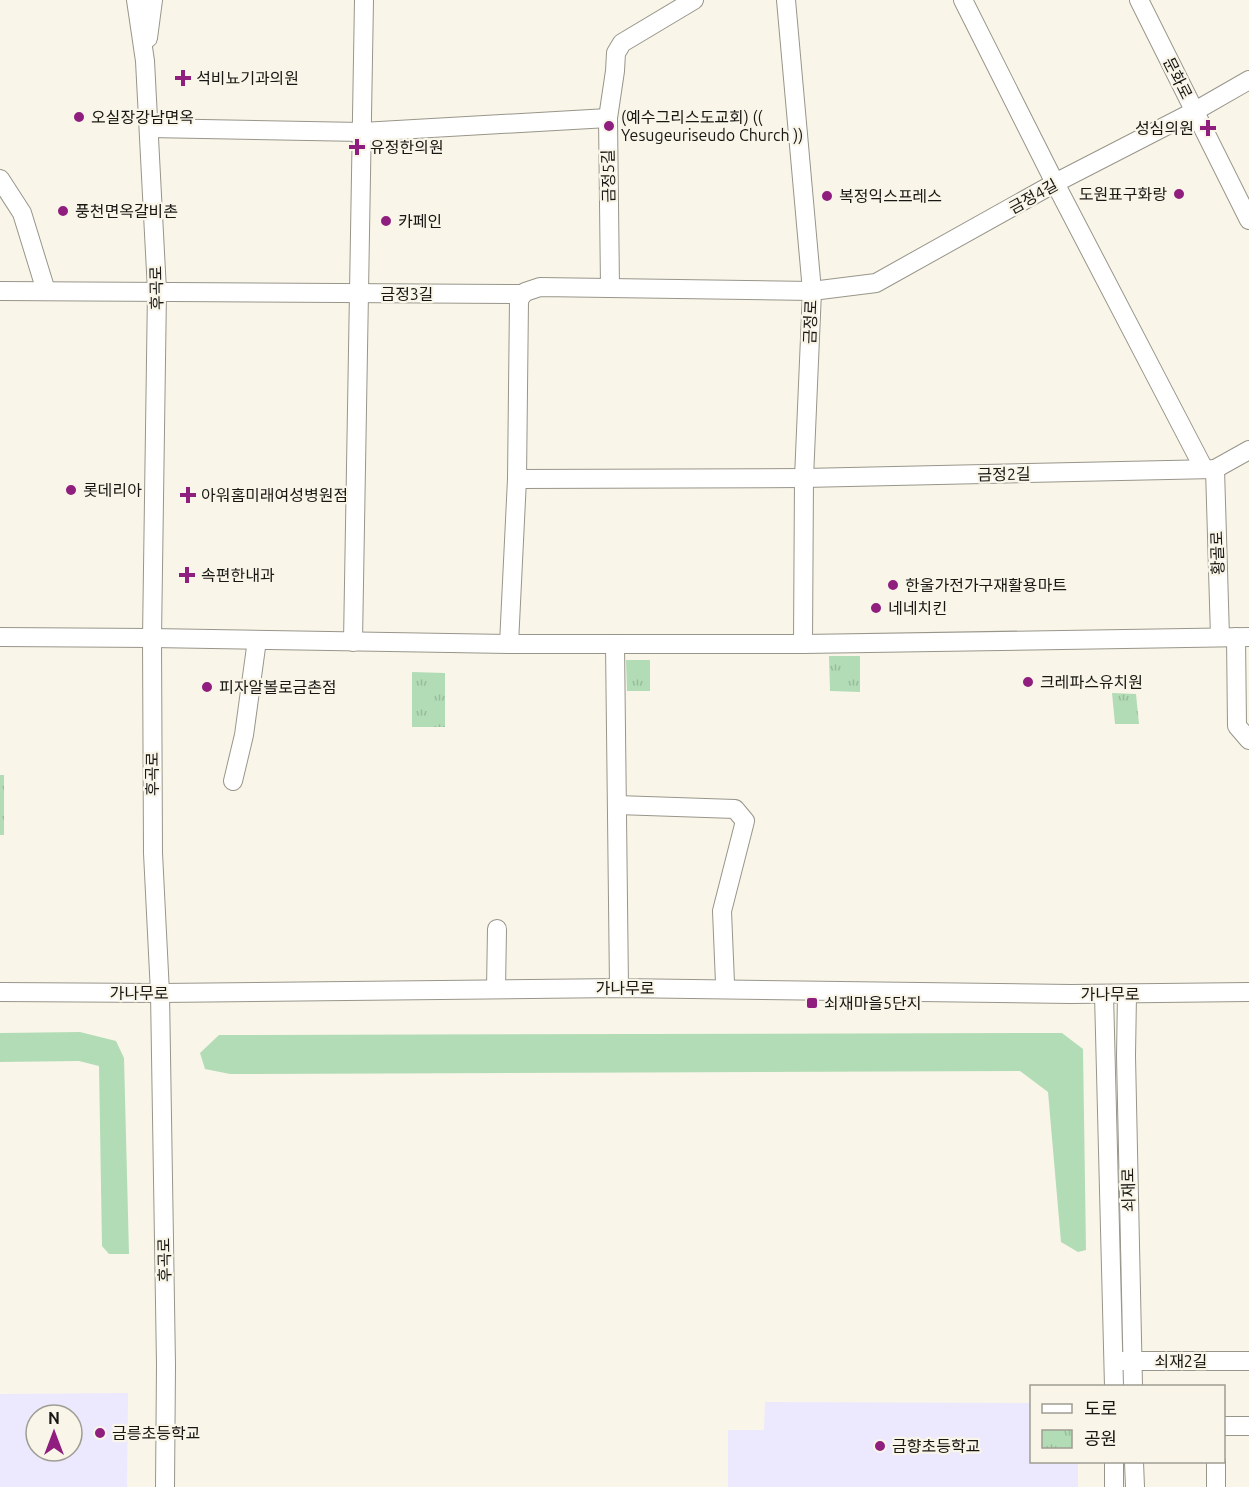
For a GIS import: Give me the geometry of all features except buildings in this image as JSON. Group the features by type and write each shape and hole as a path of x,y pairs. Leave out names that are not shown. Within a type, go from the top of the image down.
{"street":[{"path":"136,0 145,61"},
{"path":"145,61 153,0"},
{"path":"353,642 364,0"},
{"name":"금정5길","path":"610,287 608,118 616,53 622,42 694,0"},
{"name":"금정로","path":"786,0 812,291 804,478 803,644"},
{"path":"963,0 1055,183 1210,469"},
{"name":"문화로","path":"1139,0 1249,220"},
{"name":"후곡로","path":"145,61 157,291 152,638 153,853 160,993 166,1365 165,1487"},
{"name":"금정4길","path":"812,291 876,283 1055,183 1195,111 1249,80"},
{"path":"149,128 362,132 608,118"},
{"path":"0,179 22,213 46,291"},
{"name":"금정3길","path":"0,291 523,294 540,287 610,287 812,291"},
{"path":"510,644 517,479 519,300 523,294"},
{"name":"금정2길","path":"517,479 804,478 1210,469 1249,450"},
{"name":"황골로","path":"1210,469 1235,637 1237,726 1249,740"},
{"path":"0,637 510,644 803,644 1235,637"},
{"path":"233,781 244,735 257,640"},
{"path":"615,644 619,988"},
{"path":"617,805 735,808 745,821 722,911 725,983"},
{"path":"496,989 497,929"},
{"name":"가나무로","path":"0,992 160,993 619,988 1127,994 1249,992"},
{"path":"1104,993 1114,1385"},
{"name":"쇠재로","path":"1127,994 1132,1385"},
{"name":"쇠재2길","path":"1113,1361 1249,1361"},
{"path":"1225,1426 1249,1426"},
{"path":"1114,1463 1114,1487"},
{"path":"1134,1463 1135,1487"},
{"path":"1216,1463 1216,1487"}],"shaded area":[{"name":"금릉초등학교","path":"128,1393 127,1487 0,1487 0,1394"},
{"name":"금향초등학교","path":"765,1402 1030,1403 1030,1463 1078,1463 1078,1487 728,1487 728,1430 764,1430"}],"green space":[{"path":"829,656 860,656 860,692 830,691"},
{"path":"626,660 650,660 650,691 627,691"},
{"path":"412,672 445,673 445,727 412,727"},
{"path":"1112,693 1136,694 1139,724 1115,724"},
{"path":"0,775 4,775 4,835 0,835"},
{"path":"80,1032 116,1041 124,1058 129,1254 109,1254 102,1246 99,1066 79,1061 0,1062 0,1033"},
{"path":"1062,1033 1083,1049 1086,1250 1078,1252 1061,1242 1048,1092 1020,1071 230,1074 205,1069 200,1053 219,1035"}],"place":[{"name":"석비뇨기과의원","path":"183,78"},
{"name":"오실장강남면옥","path":"79,117"},
{"name":"(예수그리스도교회) (( Yesugeuriseudo Church ))","path":"609,126"},
{"name":"성심의원","path":"1208,128"},
{"name":"유정한의원","path":"357,147"},
{"name":"도원표구화랑","path":"1179,194"},
{"name":"복정익스프레스","path":"827,196"},
{"name":"풍천면옥갈비촌","path":"63,211"},
{"name":"카페인","path":"386,221"},
{"name":"롯데리아","path":"71,490"},
{"name":"아워홈미래여성병원점","path":"188,495"},
{"name":"속편한내과","path":"187,575"},
{"name":"한울가전가구재활용마트","path":"893,585"},
{"name":"네네치킨","path":"876,608"},
{"name":"크레파스유치원","path":"1028,682"},
{"name":"피자알볼로금촌점","path":"207,687"},
{"name":"쇠재마을5단지","path":"812,1003"},
{"name":"금릉초등학교","path":"100,1433"},
{"name":"금향초등학교","path":"880,1446"}]}
